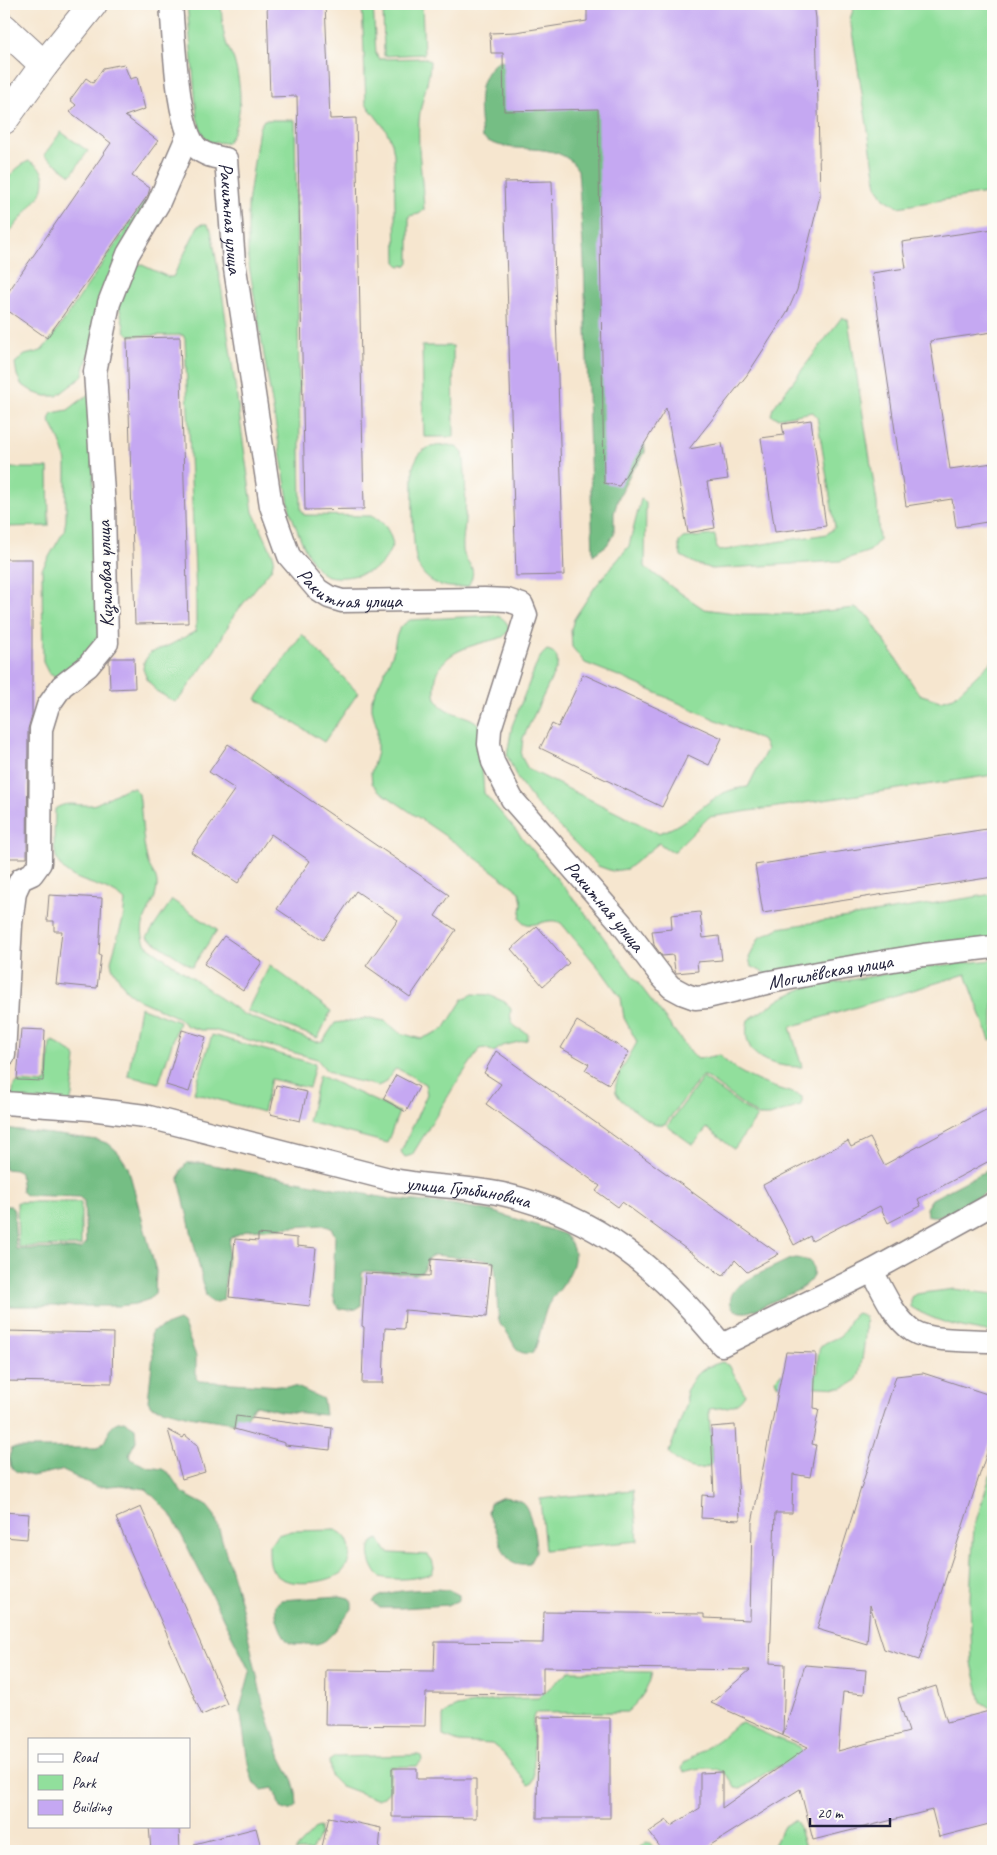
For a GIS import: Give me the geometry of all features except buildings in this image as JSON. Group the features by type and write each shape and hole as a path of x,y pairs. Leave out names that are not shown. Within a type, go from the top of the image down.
{"main road":[{"path":"4,120 44,65 94,4"},
{"path":"4,28 44,65"}],"street":[{"name":"Ракитная улица","path":"171,4 181,107 188,135 197,149 214,157 226,159 234,262 268,486 275,519 290,556 318,590 329,597 342,601 484,599 507,600 522,604 526,615 490,729 489,744 493,762 512,799 621,923 671,987"},
{"name":"Кизиловая улица","path":"4,1055 11,924 15,892 21,878 32,874 40,862 41,729 48,706 62,686 88,666 107,643 104,508 96,372 109,303 128,254 158,204 188,135"},
{"name":"Могилёвская улица","path":"671,987 695,998 707,997 770,982 924,955 993,947"},
{"name":"улица Гульбиновича","path":"4,1103 90,1109 146,1116 393,1180 465,1188 501,1194 539,1204 581,1223 610,1239 640,1260 693,1309 722,1345 872,1271 993,1204"},
{"path":"872,1271 894,1310 913,1331 923,1335 954,1340 993,1341"}],"green space":[{"path":"187,4 221,4 225,37 234,60 240,92 239,113 233,133 227,143 209,142 202,134 197,117"},
{"path":"362,4 373,4 376,54 379,59 424,58 430,61 419,121 424,210 419,214 409,216 409,262 407,265 400,266 396,262 394,154 392,143 386,130 366,104"},
{"path":"383,4 422,4 424,54 384,56"},
{"path":"590,4 633,4 627,23 628,101 645,452 638,465 632,470 618,499 614,513 614,534 607,545 593,555 584,261 578,170 569,160 558,154 546,150 506,147 482,137 479,103 481,86 493,65 499,60 504,61 590,27"},
{"path":"855,4 993,4 993,192 898,207 884,198 877,187 850,19"},
{"path":"264,120 295,120 301,509 304,515 371,516 383,524 393,544 385,560 378,567 358,575 334,577 322,573 307,553 290,511 248,259 248,204 259,128"},
{"path":"61,132 88,151 71,175 44,155"},
{"path":"29,161 38,167 43,174 44,183 41,194 4,239 4,186 14,171"},
{"path":"145,201 150,203 87,360 82,377 57,396 35,393 21,384 15,363 25,355 41,351 49,342"},
{"path":"207,224 211,230 222,292 253,512 274,557 272,568 234,615 215,650 180,698 175,702 156,691 147,679 143,669 144,662 150,653 196,631 185,339 183,335 130,336 125,331 118,302 134,266 140,264 168,277 173,277 198,226"},
{"path":"842,317 848,320 877,503 879,540 870,551 840,561 712,569 696,564 681,556 679,542 683,538 715,535 719,551 827,534 835,527 817,417 813,412 778,418 771,415 773,408"},
{"path":"422,346 453,346 454,437 424,437"},
{"path":"90,393 99,639 91,651 57,677 49,674 43,662 42,569 64,531 66,520 66,465 58,436 49,420 52,413 68,410"},
{"path":"449,445 458,448 463,453 465,469 466,502 463,550 473,574 468,586 460,587 439,584 427,577 418,565 414,545 413,467 419,455 426,449"},
{"path":"4,468 48,468 49,526 4,527"},
{"path":"641,499 646,502 645,567 704,609 742,614 797,614 855,608 869,617 919,694 940,701 954,697 993,660 993,775 709,817 675,851 670,851 659,843 627,869 612,871 598,866 536,804 517,778 507,755 512,726 537,663 547,650 553,652 556,656 557,667 523,738 521,756 528,769 658,833 681,823 723,793 748,787 767,749 763,741 621,677 585,663 572,647 571,630 574,619 595,587 629,546"},
{"path":"495,615 504,620 509,630 503,637 458,651 449,657 437,675 435,691 436,699 442,706 472,720 483,731 481,753 484,793 576,901 692,1054 698,1059 719,1055 737,1070 747,1075 799,1095 802,1097 800,1106 770,1116 758,1116 705,1076 702,1076 665,1124 650,1122 644,1118 622,1101 616,1092 617,1081 637,1042 624,1018 621,998 603,973 561,923 550,921 534,924 524,923 520,919 522,904 520,892 460,846 378,790 372,783 371,773 377,752 377,728 372,710 372,699 393,653 400,627 410,620"},
{"path":"302,634 358,693 324,742 256,699"},
{"path":"127,788 134,788 139,794 145,852 157,883 153,902 142,929 146,945 243,1014 316,1042 323,1041 335,1023 370,1018 385,1021 400,1033 421,1039 444,1029 463,999 473,994 489,995 505,1002 511,1009 512,1022 516,1027 528,1034 527,1040 502,1046 494,1052 485,1048 480,1049 455,1085 412,1155 405,1157 401,1152 427,1094 425,1084 395,1069 386,1082 378,1086 336,1076 326,1070 317,1059 213,1030 200,1030 187,1026 177,1017 139,1000 126,990 112,967 111,961 123,919 125,901 116,894 74,877 65,871 59,863 54,847 55,809 70,804 96,804"},
{"path":"993,894 993,939 768,975 751,966 749,958 759,938 779,928"},
{"path":"172,900 217,930 192,967 147,937"},
{"path":"993,960 993,1039 990,1040 966,974 790,1027 802,1067 780,1065 760,1058 753,1052 748,1043 748,1020 782,998 804,988 925,967"},
{"path":"270,965 331,1011 318,1038 247,1011"},
{"path":"140,1007 179,1022 159,1083 128,1076"},
{"path":"212,1035 315,1064 309,1088 271,1079 263,1112 194,1093"},
{"path":"53,1041 74,1054 76,1058 70,1103 12,1098 14,1085 18,1082 43,1084 47,1081 50,1043"},
{"path":"319,1075 399,1112 387,1143 308,1122"},
{"path":"703,1078 757,1117 734,1149 707,1128 693,1145 667,1126"},
{"path":"4,1128 98,1140 109,1144 118,1152 128,1167 156,1271 155,1293 150,1299 135,1304 118,1306 4,1306 4,1206 11,1206 14,1211 16,1249 81,1249 86,1243 84,1201 79,1197 25,1195 22,1192 20,1173 16,1170 4,1169"},
{"path":"187,1163 203,1163 391,1199 450,1204 491,1211 564,1234 574,1252 573,1264 562,1286 548,1305 533,1353 518,1351 500,1324 494,1262 487,1260 434,1255 428,1258 423,1271 415,1274 365,1271 362,1273 361,1306 349,1310 340,1309 336,1304 333,1294 335,1235 331,1228 323,1225 248,1230 230,1238 223,1300 211,1302 206,1296 179,1179 181,1170"},
{"path":"993,1167 993,1188 952,1212 935,1216 927,1215 926,1208 932,1199"},
{"path":"17,1202 81,1202 81,1246 18,1247"},
{"path":"796,1258 810,1261 813,1269 813,1276 804,1286 797,1291 751,1311 740,1312 732,1307 732,1294 740,1285 763,1272"},
{"path":"954,1289 993,1294 993,1333 941,1321 911,1307 911,1297 916,1294"},
{"path":"857,1313 865,1317 865,1329 861,1365 855,1381 842,1388 777,1385 775,1379 780,1374 816,1374 818,1372 820,1348 841,1335"},
{"path":"179,1321 184,1325 196,1356 196,1378 199,1381 297,1387 323,1399 325,1415 280,1411 256,1405 244,1422 240,1424 189,1416 151,1406 148,1401 153,1355 152,1331"},
{"path":"722,1362 729,1365 745,1394 734,1405 709,1409 712,1464 701,1469 689,1467 677,1461 669,1452 687,1403 686,1391 696,1375 707,1367"},
{"path":"124,1421 135,1428 136,1441 129,1454 132,1460 169,1473 182,1493 207,1506 215,1516 241,1604 263,1703 281,1758 293,1781 296,1792 297,1806 291,1810 281,1808 273,1788 262,1790 254,1784 249,1769 240,1709 250,1672 171,1514 146,1489 121,1485 97,1487 61,1470 32,1476 17,1472 11,1467 9,1457 12,1448 97,1448 105,1440 113,1425"},
{"path":"993,1467 993,1707 990,1708 981,1702 972,1663 970,1598 974,1527"},
{"path":"633,1490 638,1541 545,1550 540,1499"},
{"path":"503,1497 522,1502 528,1511 534,1533 536,1551 529,1564 520,1564 509,1559 502,1548 488,1513 490,1503"},
{"path":"335,1530 345,1537 350,1548 346,1567 342,1572 329,1579 301,1583 285,1580 275,1574 270,1562 269,1545 278,1535 291,1531"},
{"path":"379,1539 386,1551 391,1553 428,1555 432,1560 434,1568 432,1573 406,1579 380,1577 371,1563 369,1551 374,1541"},
{"path":"449,1590 459,1595 459,1600 448,1605 401,1608 380,1608 373,1602 377,1598 392,1592"},
{"path":"340,1596 349,1598 352,1602 352,1609 327,1639 320,1643 311,1644 293,1644 287,1641 277,1620 275,1609 281,1600"},
{"path":"569,1671 652,1672 649,1684 643,1694 627,1712 535,1713 533,1718 534,1777 531,1784 528,1785 503,1753 492,1744 459,1742 443,1736 443,1716 448,1711 457,1707 501,1699 538,1698"},
{"path":"742,1723 800,1747 802,1751 798,1759 772,1769 741,1789 735,1788 731,1780 721,1771 700,1768 684,1772 682,1769 684,1763 735,1726"},
{"path":"421,1756 422,1760 417,1766 390,1767 390,1789 384,1797 376,1799 339,1785 331,1777 329,1761 335,1757"},
{"path":"794,1820 797,1822 806,1851 771,1851 784,1826"},
{"path":"320,1827 320,1835 311,1851 295,1851 316,1828"},
{"path":"646,1842 650,1843 656,1851 639,1851 640,1847"},
{"path":"920,1845 918,1851 883,1851"}]}
